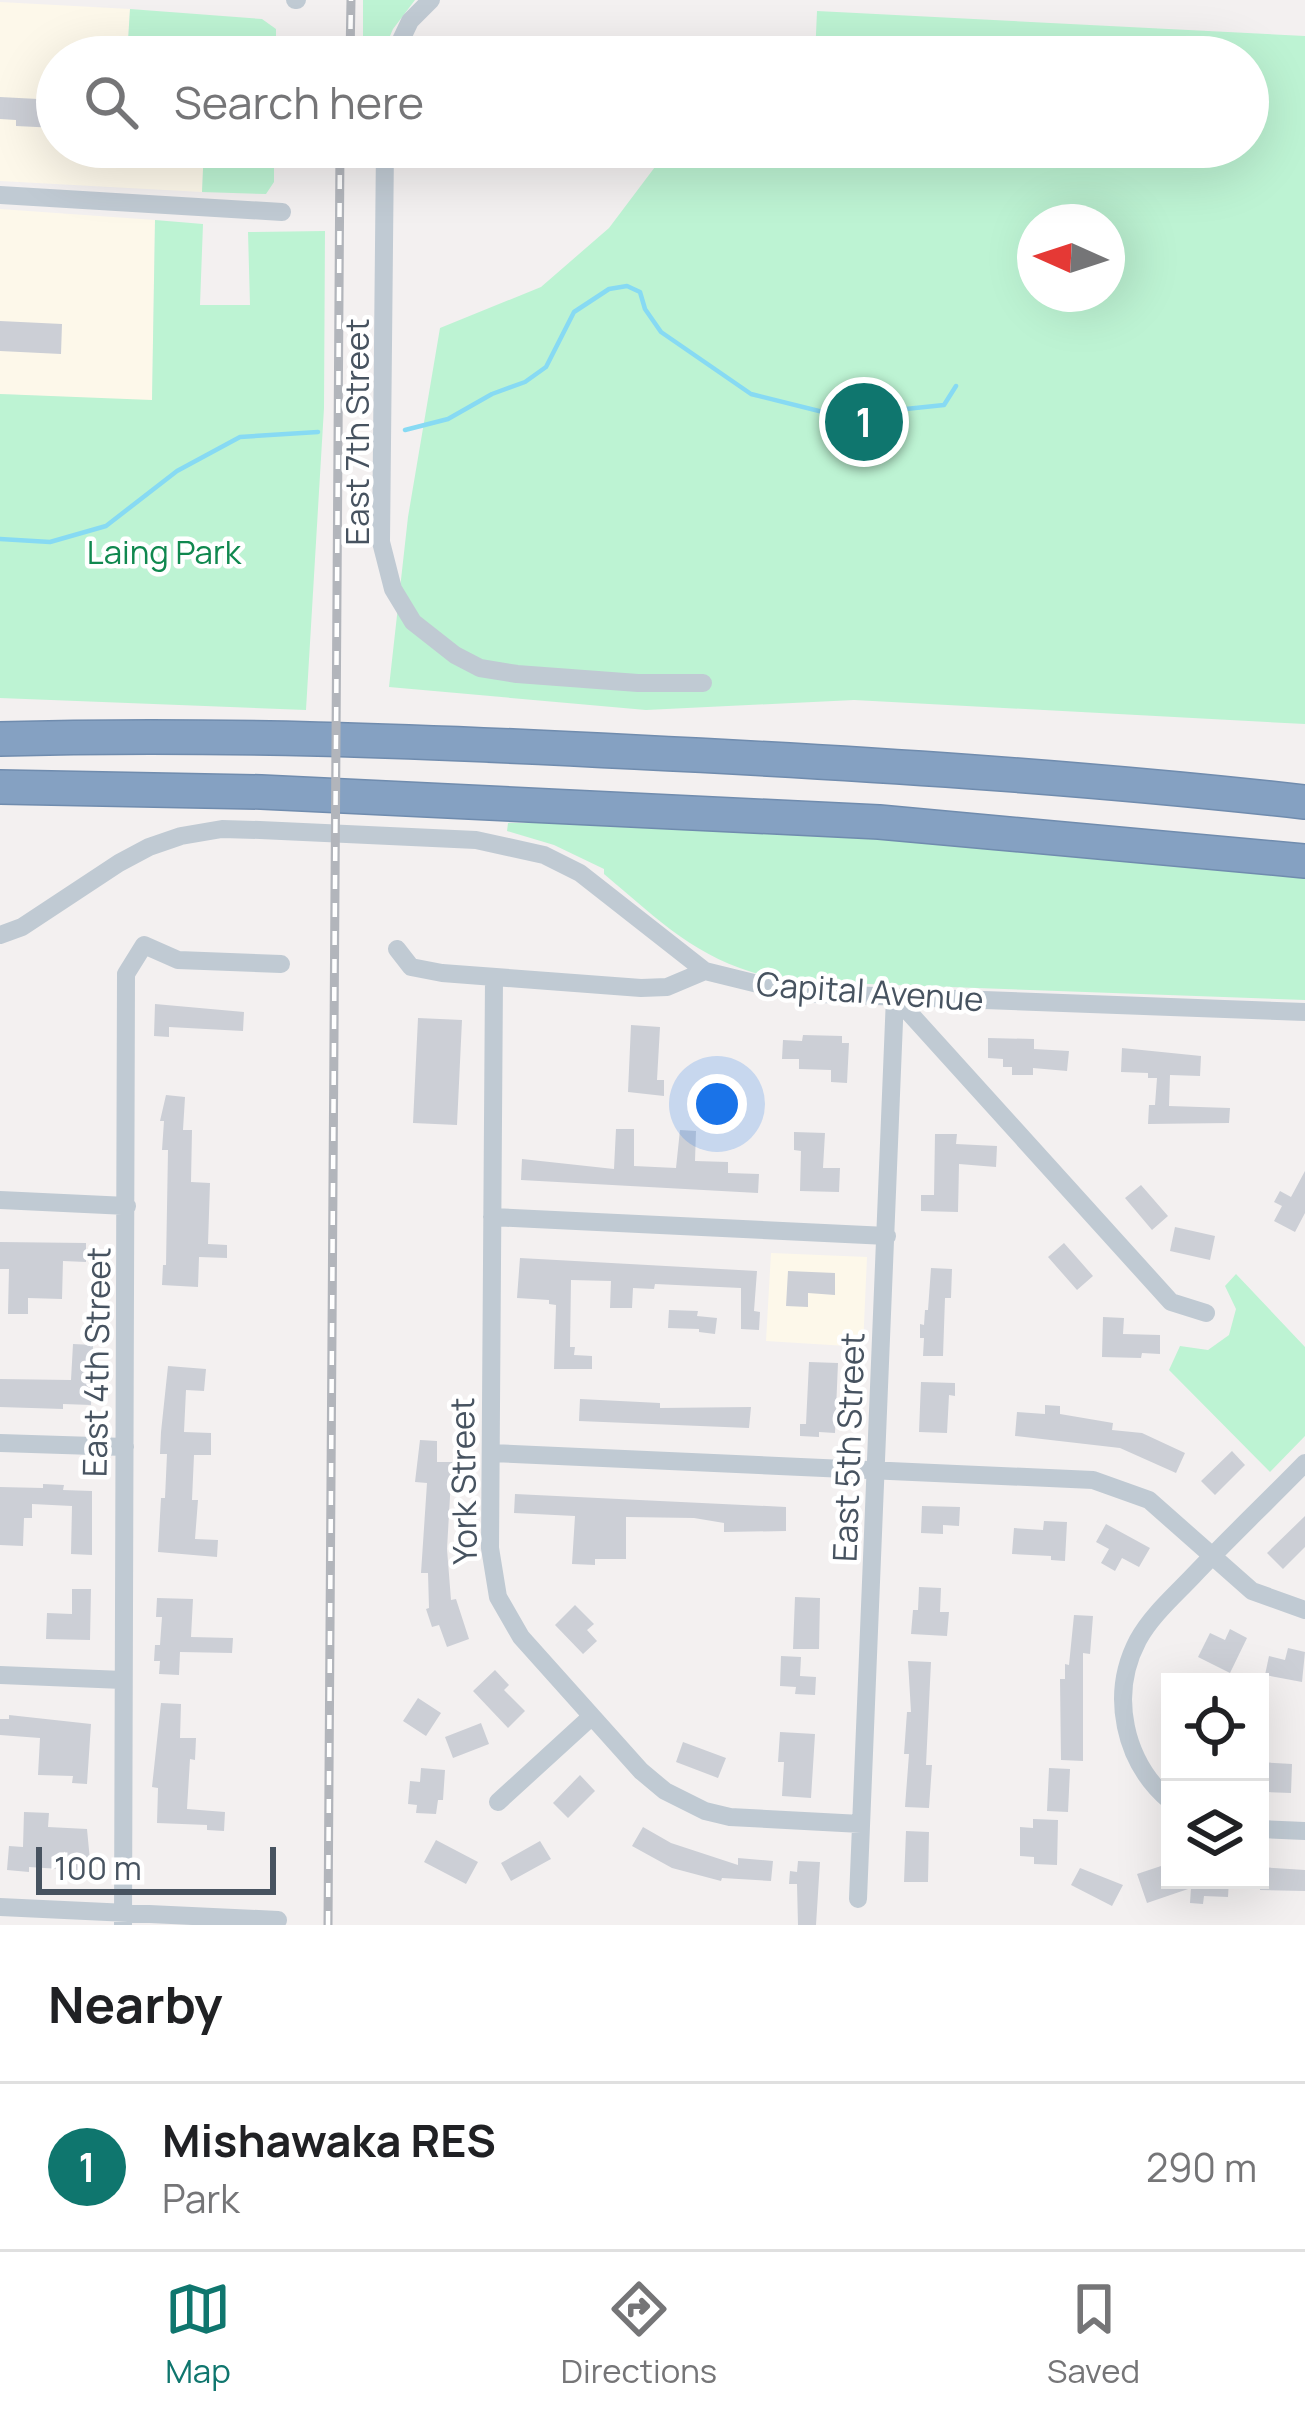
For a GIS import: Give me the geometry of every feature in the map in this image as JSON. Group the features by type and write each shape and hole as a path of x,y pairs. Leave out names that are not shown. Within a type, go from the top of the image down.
{"highway":[{"path":"0,740 223,737 484,744 1080,777 1305,802"},
{"path":"0,787 262,792 879,822 1305,861"}],"street":[{"path":"403,36 410,21 431,0"},
{"name":"East 7th Street","path":"385,168 381,542 394,590 413,622 480,668 577,679 703,683"},
{"path":"0,195 282,212"},
{"name":"Capital Avenue","path":"0,934 22,926 149,847 181,836 222,830 476,840 544,855 580,873 705,971 794,993 1305,1012"},
{"name":"East 4th Street","path":"123,1919 126,974 144,945 178,960 281,964"},
{"path":"397,949 411,967 494,978 640,988 667,987 705,971"},
{"name":"York Street","path":"494,978 490,1548 498,1597 521,1637 664,1791 730,1817 861,1824"},
{"path":"895,998 1171,1302 1206,1313"},
{"name":"East 5th Street","path":"858,1899 895,998"},
{"path":"0,1200 127,1206"},
{"path":"492,1216 887,1236"},
{"path":"0,1442 124,1447"},
{"path":"490,1453 1108,1484 1149,1500 1252,1591 1305,1610"},
{"path":"1161,1794 1140,1767 1126,1731 1125,1677 1141,1635 1305,1463"},
{"path":"0,1675 123,1681"},
{"path":"498,1802 592,1717"},
{"path":"1269,1829 1305,1831"},
{"path":"0,1907 123,1919 278,1920"}],"shaded area":[{"path":"0,2 130,9 128,36 36,36 36,168 203,168 202,192 0,181"},
{"path":"0,209 155,220 152,401 0,394"},
{"path":"771,1253 867,1257 863,1347 766,1341"}],"green space":[{"path":"363,0 415,0 390,36 363,36"},
{"path":"130,9 262,19 276,29 276,36 128,36"},
{"path":"817,11 1305,36 1305,724 854,700 646,710 389,687 408,517 440,328 541,287 609,228 654,168 1269,168 1269,36 816,36"},
{"path":"203,168 274,168 274,182 266,194 202,192"},
{"name":"Laing Park","path":"155,220 203,224 200,305 250,305 248,232 325,231 324,408 306,710 0,698 0,394 152,400"},
{"path":"644,822 823,832 1305,873 1305,1000 788,981 709,954 648,911 604,874 604,869 554,845 507,831 508,823"},
{"path":"1236,1274 1305,1347 1305,1436 1270,1472 1169,1370 1180,1346 1208,1350 1229,1335 1236,1309 1225,1286"}],"building":[{"path":"0,97 36,99 36,127 0,119"},
{"path":"0,321 62,324 61,354 0,351"},
{"path":"155,1004 244,1012 243,1031 169,1027 169,1037 154,1036"},
{"path":"418,1018 462,1020 457,1125 413,1123"},
{"path":"631,1025 660,1027 657,1080 664,1080 664,1096 628,1092"},
{"path":"803,1035 842,1036 842,1043 849,1043 847,1083 831,1082 831,1070 799,1069 799,1059 782,1059 783,1040 802,1041"},
{"path":"988,1038 1034,1039 1034,1049 1069,1051 1067,1071 1033,1068 1033,1075 1012,1075 1012,1067 1003,1067 1003,1059 988,1058"},
{"path":"1122,1048 1201,1056 1200,1076 1170,1075 1169,1106 1230,1108 1229,1123 1148,1124 1157,1078 1121,1072"},
{"path":"166,1095 185,1097 183,1130 192,1130 191,1182 210,1183 208,1244 227,1245 227,1258 199,1257 198,1287 162,1285 168,1150 162,1150 164,1121 160,1121"},
{"path":"616,1129 634,1129 634,1166 676,1168 680,1130 696,1131 695,1161 728,1162 728,1173 759,1174 758,1193 521,1180 522,1159 614,1169"},
{"path":"794,1132 825,1133 823,1168 840,1168 839,1192 800,1191 801,1151 794,1150"},
{"path":"935,1134 957,1134 956,1144 997,1146 996,1167 959,1164 958,1212 921,1211 921,1195 934,1195"},
{"path":"1305,1171 1305,1213 1295,1232 1274,1221 1282,1206 1274,1202 1280,1191 1291,1197"},
{"path":"1141,1185 1168,1216 1152,1230 1125,1198"},
{"path":"1175,1227 1215,1236 1210,1260 1170,1251"},
{"path":"0,1242 86,1243 86,1262 63,1261 62,1299 28,1298 28,1314 8,1314 9,1269 0,1269"},
{"path":"1064,1243 1093,1276 1077,1290 1048,1257"},
{"path":"520,1258 757,1271 754,1311 760,1312 759,1330 741,1329 741,1288 655,1284 654,1289 633,1288 632,1308 610,1308 611,1281 571,1280 570,1347 575,1347 574,1355 592,1356 592,1369 554,1369 556,1305 549,1300 517,1298"},
{"path":"931,1268 952,1269 951,1298 945,1298 943,1356 923,1356 924,1338 920,1338"},
{"path":"788,1271 835,1273 835,1295 808,1293 808,1307 786,1306"},
{"path":"669,1310 698,1311 697,1316 717,1318 715,1334 668,1328"},
{"path":"1103,1317 1124,1318 1123,1334 1160,1335 1160,1354 1102,1357"},
{"path":"73,1344 93,1345 91,1405 0,1407 0,1379 71,1380"},
{"path":"809,1362 838,1363 835,1433 819,1432 819,1437 800,1436 800,1424 806,1424"},
{"path":"168,1366 206,1369 204,1391 186,1390 184,1432 211,1433 211,1455 194,1455 192,1500 198,1500 195,1539 218,1540 217,1557 158,1552 161,1498 165,1498 167,1454 160,1454"},
{"path":"921,1382 955,1383 955,1396 949,1395 947,1433 919,1432"},
{"path":"580,1399 660,1403 660,1408 751,1407 749,1428 579,1421"},
{"path":"1045,1405 1060,1406 1060,1414 1113,1423 1112,1430 1142,1433 1185,1453 1176,1473 1120,1448 1015,1436 1017,1412 1045,1414"},
{"path":"420,1440 437,1441 437,1462 452,1462 447,1549 451,1600 456,1599 469,1639 447,1647 439,1625 432,1627 426,1609 428,1573 421,1573 427,1483 415,1482"},
{"path":"1232,1451 1245,1465 1215,1495 1201,1481"},
{"path":"43,1484 92,1491 92,1555 71,1554 72,1506 32,1504 32,1518 24,1518 23,1546 0,1545 0,1487 43,1488"},
{"path":"515,1494 786,1507 786,1531 724,1532 724,1523 694,1518 626,1517 626,1559 572,1564 575,1516 514,1513"},
{"path":"922,1506 960,1507 959,1526 943,1525 943,1534 921,1533"},
{"path":"1305,1516 1305,1547 1283,1569 1267,1553"},
{"path":"1044,1521 1067,1522 1065,1561 1012,1554 1014,1528 1043,1530"},
{"path":"1106,1524 1150,1548 1139,1567 1122,1558 1115,1571 1101,1563 1109,1549 1096,1542"},
{"path":"919,1587 941,1588 940,1612 949,1612 947,1636 911,1634"},
{"path":"72,1589 91,1589 90,1640 46,1639 47,1613 72,1614"},
{"path":"795,1597 820,1598 819,1649 793,1649"},
{"path":"157,1598 193,1599 191,1637 233,1638 232,1653 180,1652 179,1675 159,1674 160,1661 154,1661 162,1617 156,1617"},
{"path":"575,1605 594,1624 587,1630 597,1641 583,1654 555,1625"},
{"path":"1074,1615 1093,1616 1090,1654 1083,1653 1083,1761 1061,1760 1060,1679 1065,1679 1065,1664 1069,1665"},
{"path":"1230,1629 1247,1638 1230,1673 1198,1657 1210,1633 1225,1640"},
{"path":"1288,1648 1305,1652 1302,1682 1265,1673 1269,1656 1285,1660"},
{"path":"781,1656 801,1657 800,1676 816,1677 815,1695 795,1694 796,1687 780,1686"},
{"path":"908,1661 931,1662 929,1808 905,1807 909,1754 904,1754 907,1712 911,1712"},
{"path":"495,1670 509,1685 504,1690 525,1711 508,1728 473,1691"},
{"path":"418,1698 441,1713 426,1736 403,1721"},
{"path":"161,1703 181,1704 180,1738 196,1738 187,1809 225,1812 224,1831 207,1830 207,1825 157,1823 158,1788 152,1787"},
{"path":"9,1715 91,1724 87,1784 72,1783 73,1776 38,1775 40,1738 0,1735 0,1719 9,1719"},
{"path":"481,1723 489,1744 453,1758 445,1737"},
{"path":"780,1732 815,1734 811,1798 782,1796"},
{"path":"683,1742 726,1758 718,1778 676,1762"},
{"path":"1269,1763 1292,1764 1291,1793 1269,1792"},
{"path":"421,1768 445,1770 443,1800 438,1800 436,1814 416,1813 417,1805 408,1804 410,1781 420,1782"},
{"path":"1049,1768 1070,1769 1068,1812 1047,1811"},
{"path":"580,1775 595,1791 568,1818 553,1803"},
{"path":"24,1812 49,1813 48,1827 87,1829 91,1871 7,1870 9,1846 23,1847"},
{"path":"1033,1819 1058,1820 1057,1865 1034,1864 1034,1857 1020,1856 1020,1827 1033,1828"},
{"path":"643,1827 671,1843 738,1865 738,1858 773,1861 771,1881 721,1881 672,1868 632,1846"},
{"path":"906,1831 929,1832 928,1882 904,1882"},
{"path":"436,1840 478,1862 466,1884 424,1862"},
{"path":"540,1841 551,1859 511,1881 501,1863"},
{"path":"798,1861 820,1862 816,1925 798,1925 797,1884 789,1884 790,1871 797,1872"},
{"path":"1161,1866 1161,1889 1188,1889 1147,1903 1137,1874"},
{"path":"1080,1868 1123,1885 1112,1906 1071,1885"},
{"path":"1269,1868 1305,1870 1305,1891 1260,1890 1269,1889"},
{"path":"1191,1889 1228,1889 1228,1897 1204,1896 1203,1904 1190,1903"}],"waterway":[{"path":"405,430 448,419 525,382 546,367 574,312 609,289 627,286 640,292 661,332 751,394 839,416 944,405 956,386"},
{"path":"0,539 50,542 106,526 177,471 240,437 318,432"}],"railway":[{"path":"350,36 351,0"},
{"path":"328,1925 340,168"}],"place":[{"name":"Mishawaka RES","path":"864,422"}]}
